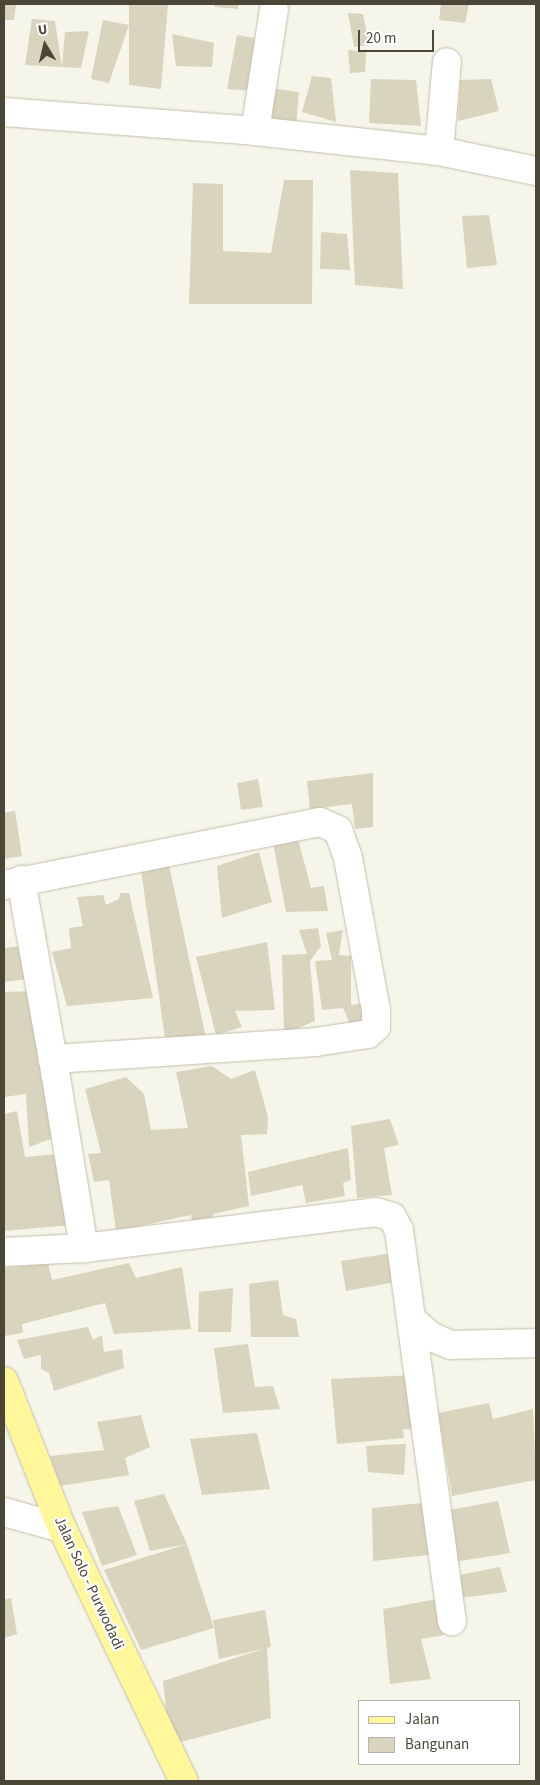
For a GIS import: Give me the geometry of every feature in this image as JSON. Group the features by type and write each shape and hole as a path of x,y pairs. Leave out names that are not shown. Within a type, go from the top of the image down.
{"main road":[{"name":"Jalan Solo - Purwodadi","path":"4,1380 62,1528 184,1781"}],"street":[{"path":"255,131 274,9"},
{"path":"439,151 447,62"},
{"path":"4,112 255,131 439,151 536,171"},
{"path":"53,1059 331,1040 368,1034 376,1027 376,1010 346,850 331,824 320,822 12,882 53,1059 84,1248"},
{"path":"4,1252 84,1248 376,1212 392,1217 399,1230 452,1620"},
{"path":"411,1318 432,1337 451,1345 536,1343"},
{"path":"4,1512 62,1528"}],"building":[{"path":"4,4 16,4 14,20 4,20"},
{"path":"129,4 168,4 161,89 129,85"},
{"path":"214,4 238,4 238,9 215,7"},
{"path":"441,4 469,4 465,23 439,20"},
{"path":"348,13 363,14 369,45 354,47"},
{"path":"32,19 55,21 62,67 25,65"},
{"path":"103,20 129,25 109,83 91,79"},
{"path":"89,31 81,68 62,67 65,32"},
{"path":"172,34 214,43 212,67 176,66"},
{"path":"237,35 258,39 253,91 227,89"},
{"path":"348,50 366,52 365,72 350,73"},
{"path":"312,76 331,78 336,122 302,112"},
{"path":"371,79 416,80 421,126 369,123"},
{"path":"491,79 499,111 458,121 460,80"},
{"path":"270,88 299,92 296,128 264,126"},
{"path":"350,170 398,173 403,289 355,285"},
{"path":"284,180 313,180 312,304 189,304 193,183 223,184 223,251 271,253"},
{"path":"489,215 497,265 467,268 462,216"},
{"path":"321,232 347,234 350,270 320,269"},
{"path":"373,773 373,827 355,829 352,804 310,809 307,781"},
{"path":"258,779 263,807 241,810 237,783"},
{"path":"15,811 22,856 4,859 4,813"},
{"path":"298,839 311,888 324,886 328,911 286,912 273,843"},
{"path":"259,852 272,902 222,918 217,866"},
{"path":"167,856 206,1038 166,1045 140,863"},
{"path":"120,893 129,893 153,998 67,1006 52,952 71,948 69,928 83,926 77,897 103,895 106,905 119,899"},
{"path":"318,928 321,946 310,961 315,1021 284,1034 282,955 307,954 299,930"},
{"path":"343,930 339,955 351,956 351,1005 365,1003 366,1020 350,1024 343,1008 322,1010 315,961 332,960 326,933"},
{"path":"267,942 275,1010 235,1011 242,1027 216,1035 196,957"},
{"path":"20,946 28,979 4,982 4,948"},
{"path":"33,991 53,1138 29,1147 26,1094 4,1097 4,992"},
{"path":"212,1066 231,1079 255,1070 268,1117 267,1134 241,1135 249,1206 213,1214 213,1220 192,1222 191,1215 116,1231 109,1180 94,1182 88,1154 101,1153 85,1089 126,1077 144,1094 151,1130 188,1128 176,1072"},
{"path":"17,1111 25,1157 57,1154 71,1225 4,1231 4,1114"},
{"path":"390,1119 399,1145 384,1148 392,1195 357,1198 351,1126"},
{"path":"348,1148 351,1180 343,1183 345,1196 306,1203 302,1185 251,1196 248,1172"},
{"path":"392,1253 391,1283 346,1291 341,1261"},
{"path":"48,1263 52,1280 129,1263 136,1278 182,1267 191,1329 114,1334 105,1303 22,1324 23,1333 4,1336 4,1268"},
{"path":"278,1280 283,1315 296,1319 299,1337 251,1337 249,1284"},
{"path":"233,1288 231,1332 198,1332 199,1292"},
{"path":"88,1327 93,1340 102,1335 104,1352 122,1349 124,1368 54,1391 49,1373 41,1369 41,1355 24,1359 17,1340"},
{"path":"248,1344 255,1387 273,1386 280,1409 223,1413 214,1348"},
{"path":"413,1375 417,1430 403,1429 404,1438 337,1444 331,1379"},
{"path":"489,1403 493,1419 533,1409 536,1480 452,1496 438,1413"},
{"path":"141,1415 150,1447 125,1458 129,1475 60,1486 50,1456 104,1450 97,1422"},
{"path":"257,1433 270,1489 202,1495 190,1439"},
{"path":"406,1444 404,1475 368,1472 366,1446"},
{"path":"164,1494 187,1544 150,1551 134,1501"},
{"path":"498,1501 510,1553 454,1562 449,1510"},
{"path":"422,1503 429,1555 373,1561 372,1508"},
{"path":"118,1506 137,1555 102,1566 82,1512"},
{"path":"187,1544 214,1628 141,1650 104,1570"},
{"path":"500,1567 507,1592 460,1598 460,1575"},
{"path":"11,1598 17,1634 4,1638 4,1600"},
{"path":"437,1599 444,1635 421,1639 431,1679 390,1684 383,1609"},
{"path":"265,1610 271,1647 267,1648 271,1718 170,1745 163,1681 263,1649 219,1659 213,1620"}]}
